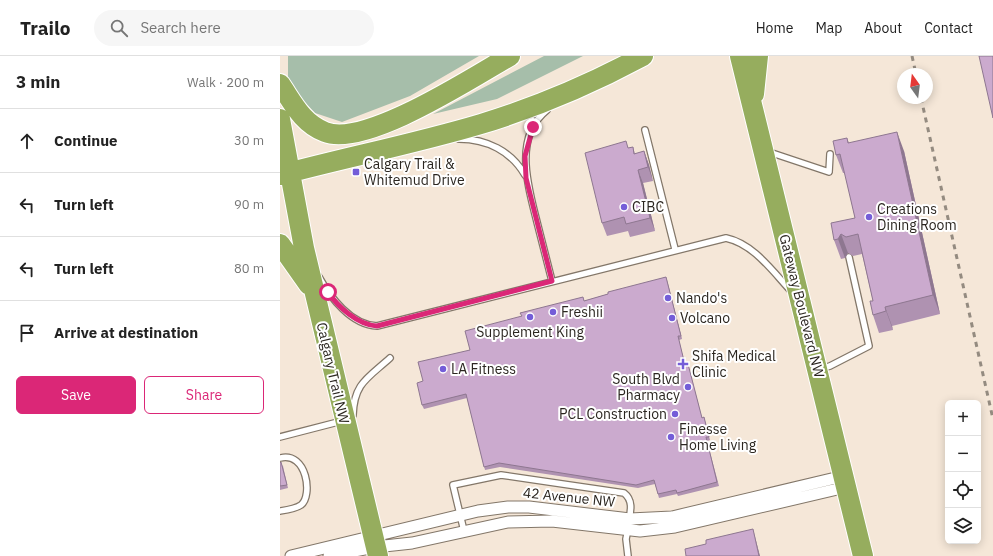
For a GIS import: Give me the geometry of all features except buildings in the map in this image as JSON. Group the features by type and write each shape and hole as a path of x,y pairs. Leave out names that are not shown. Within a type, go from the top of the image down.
{"highway":[{"path":"280,84 298,112 307,121 326,133 342,135 375,127 406,114 510,56"},
{"path":"285,174 429,139 510,115 569,93 643,56"},
{"name":"Gateway Boulevard NW","path":"740,56 863,556"},
{"path":"753,107 758,56"},
{"name":"Calgary Trail NW","path":"280,119 285,174 375,546"},
{"path":"280,244 314,293"}],"street":[{"name":"42 Avenue NW","path":"329,556 375,546 461,515 492,508 530,507 630,519 672,517 845,481"},
{"name":"42 Avenue NW","path":"291,556 412,543 508,522 526,520 552,521 640,531 675,527 845,481"}],"lane":[{"path":"552,281 526,178 525,156 533,127 542,114 569,93"},
{"path":"645,130 675,250"},
{"path":"429,139 474,139 486,142 503,151 517,162 526,178"},
{"path":"763,150 829,172 830,154"},
{"path":"304,248 328,292 337,304 366,324 372,326 382,325 714,239 729,238 750,250 801,302"},
{"path":"818,369 830,366 869,346 849,257"},
{"path":"351,447 354,402 358,389 390,358"},
{"path":"280,437 344,420"},
{"path":"280,458 293,457 301,465 307,488 307,498 300,505 295,508 280,511"},
{"path":"464,531 454,485 501,475 624,493 630,498 630,519 626,539 628,556"}],"green space":[{"path":"288,56 479,56 410,96 342,122 315,113 288,84"},
{"path":"544,56 583,56 497,99 433,114"}],"railway":[{"path":"912,56 915,68"},
{"path":"922,104 993,419"}],"place":[{"name":"Calgary Trail & Whitemud Drive","path":"356,172"},
{"name":"CIBC","path":"624,207"},
{"name":"Creations Dining Room","path":"869,217"},
{"name":"Nando's","path":"668,298"},
{"name":"Freshii","path":"553,312"},
{"name":"Supplement King","path":"530,317"},
{"name":"Volcano","path":"672,318"},
{"name":"Shifa Medical Clinic","path":"683,364"},
{"name":"LA Fitness","path":"443,369"},
{"name":"South Blvd Pharmacy","path":"688,387"},
{"name":"PCL Construction","path":"675,414"},
{"name":"Finesse Home Living","path":"671,437"}],"route":[{"path":"328,292 342,308 359,320 366,324 377,326 552,281 526,178 525,156 533,127"}]}
